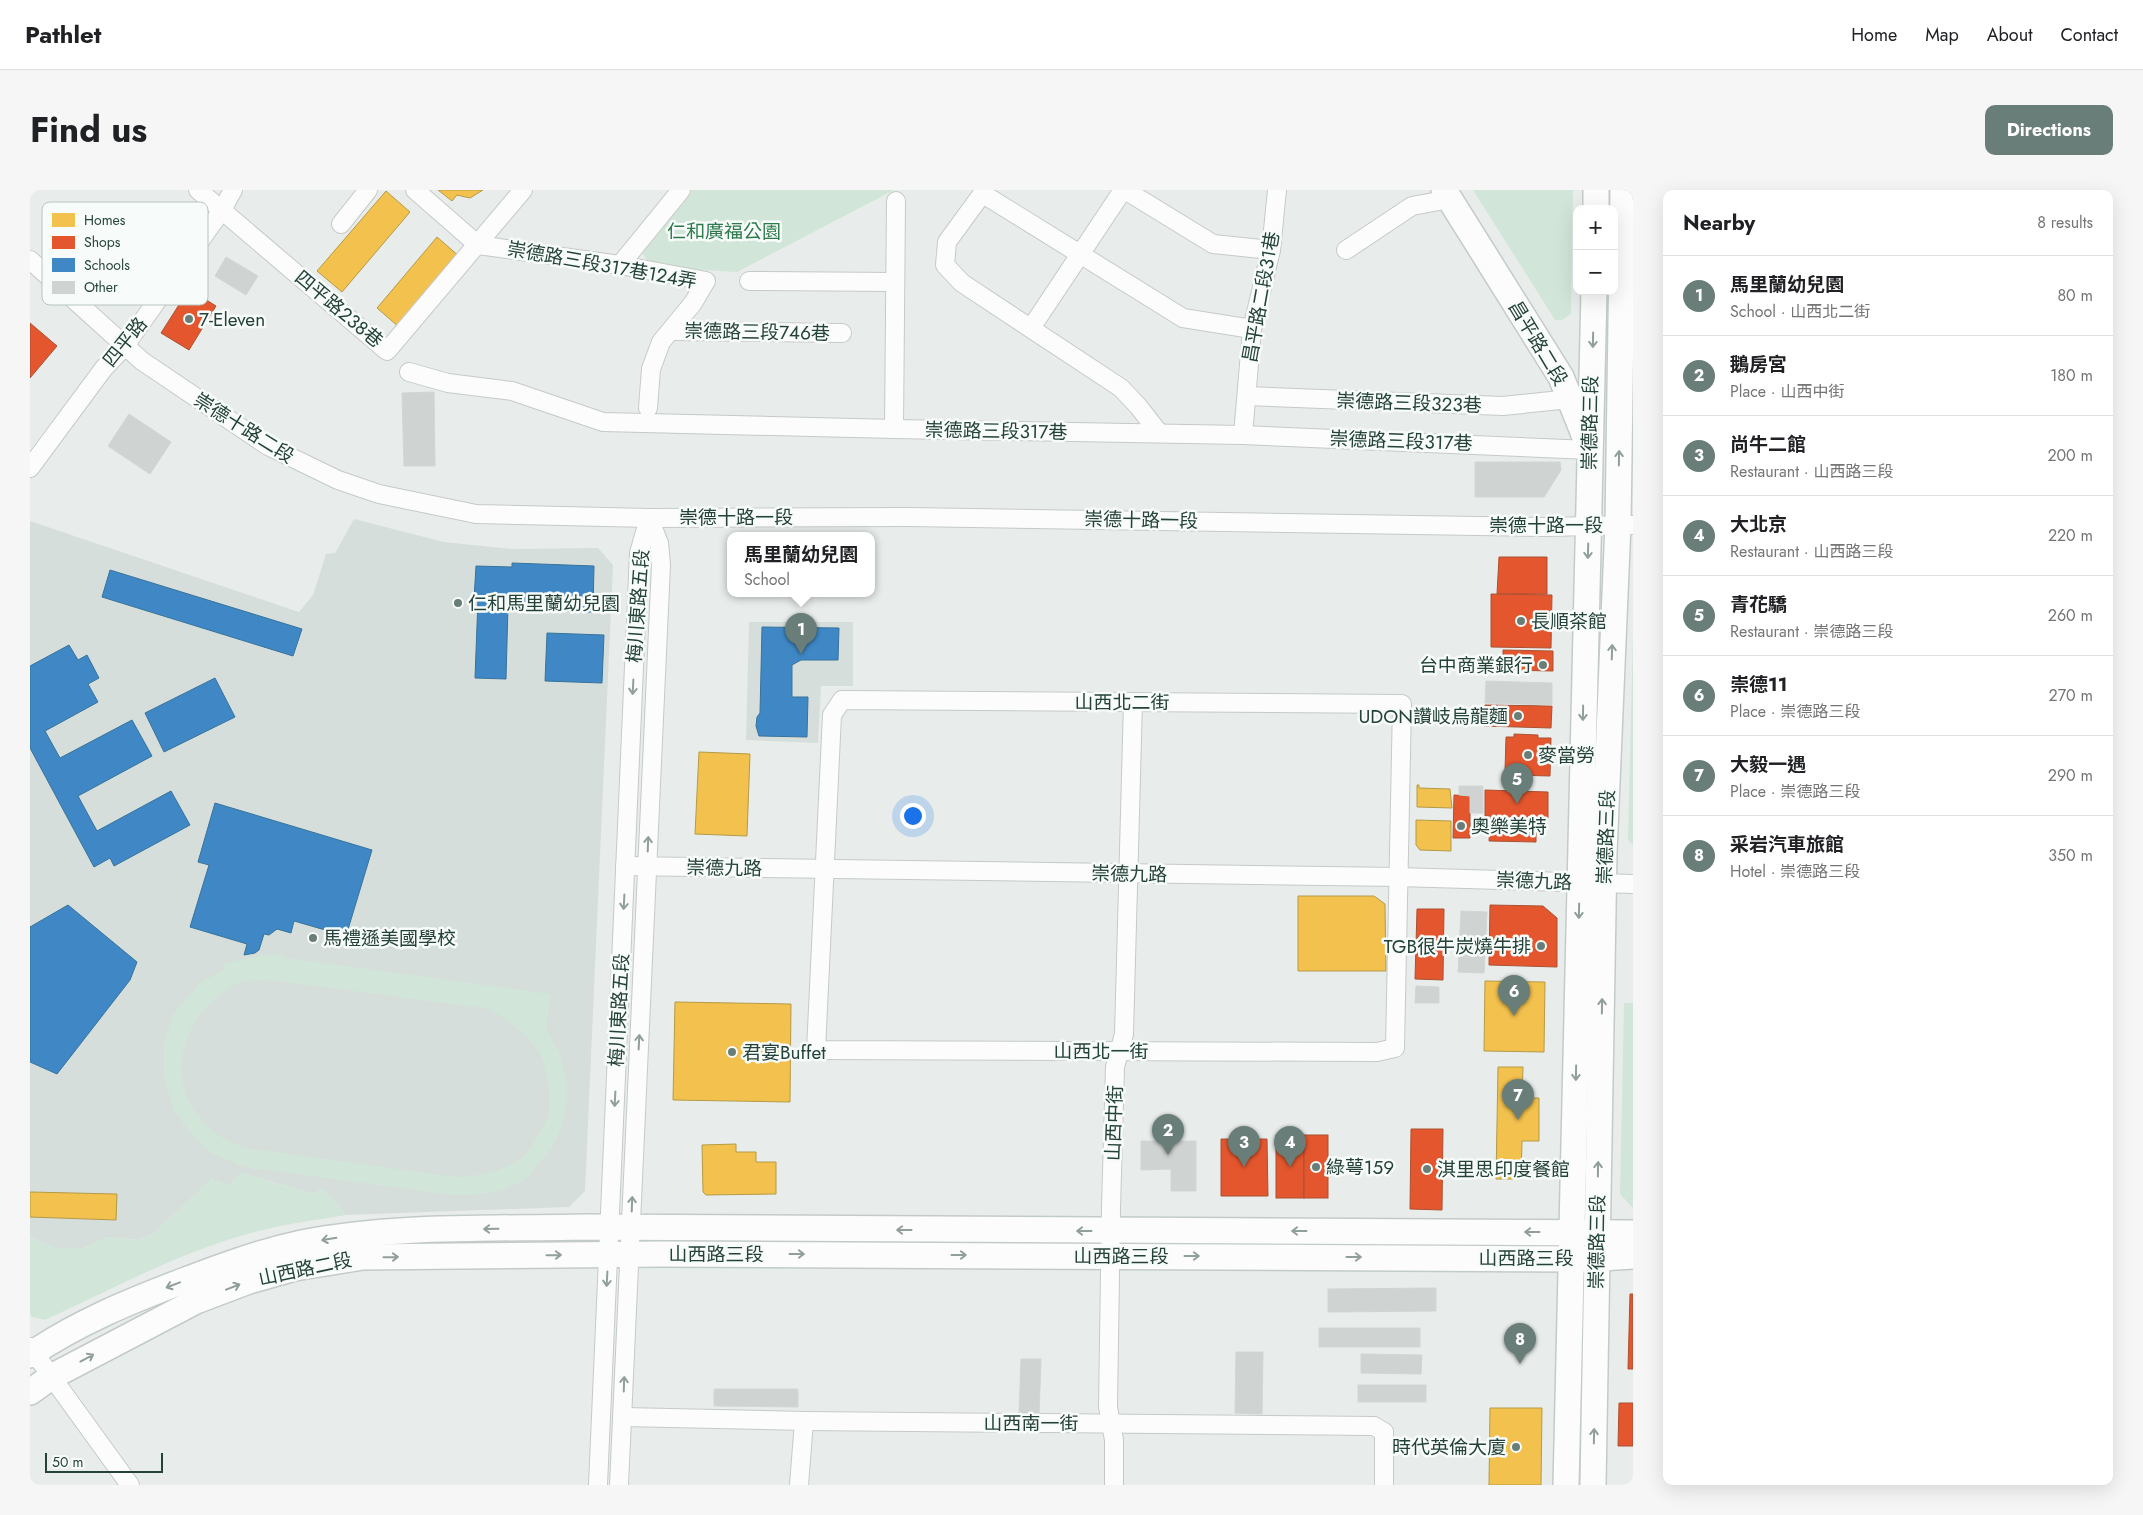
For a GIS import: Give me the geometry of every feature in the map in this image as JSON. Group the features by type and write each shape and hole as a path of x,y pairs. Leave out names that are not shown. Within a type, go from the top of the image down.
{"street":[{"path":"198,190 222,210"},
{"name":"四平路","path":"208,230 233,190"},
{"path":"341,224 368,190"},
{"path":"416,190 478,245"},
{"name":"四平路238巷","path":"222,210 388,351 523,190"},
{"path":"620,265 681,190"},
{"path":"1031,328 1124,190 1214,244 1271,250"},
{"name":"昌平路二段31巷","path":"1244,435 1252,329 1271,250 1277,190"},
{"path":"1596,190 1596,205"},
{"name":"崇德路三段","path":"1593,1485 1604,883 1625,525 1627,239 1623,190"},
{"path":"1159,433 1121,388 962,283 945,265 947,242 984,192 1080,255 1182,318 1252,329"},
{"name":"昌平路二段","path":"1346,250 1412,206 1447,194 1561,377 1590,450 1625,525 1633,549"},
{"path":"894,430 896,202"},
{"name":"崇德路三段317巷124弄","path":"478,245 620,265 706,281 693,303 672,331 661,342 651,369 648,408"},
{"name":"崇德十路二段","path":"30,260 42,271"},
{"path":"749,281 895,282"},
{"name":"崇德路三段","path":"1566,1485 1594,295"},
{"name":"崇德十路二段","path":"79,305 142,361 268,446 338,480 379,494 476,514 649,518"},
{"name":"四平路","path":"30,468 104,368 124,347 154,305"},
{"name":"崇德路三段746巷","path":"672,331 842,333"},
{"name":"崇德路三段317巷","path":"409,372 448,383 512,391 603,422 894,430 1244,435 1590,450"},
{"name":"崇德路三段323巷","path":"1247,396 1503,406 1570,399"},
{"name":"崇德十路一段","path":"649,518 879,516 1536,527 1625,525"},
{"name":"梅川東路五段","path":"598,1485 619,1254 625,866 639,553 649,518"},
{"name":"梅川東路五段","path":"620,1227 647,867 661,553 649,518"},
{"name":"山西北二街","path":"825,870 832,715 842,700 1402,704 1398,877"},
{"name":"山西中街","path":"1114,1485 1114,1440 1108,1407 1115,1067 1124,1034 1133,702"},
{"name":"崇德九路","path":"625,866 1398,877 1633,884"},
{"name":"山西北一街","path":"825,870 816,1050 1377,1052 1395,1048 1398,877"},
{"name":"山西路三段","path":"620,1227 1633,1233"},
{"name":"山西路二段","path":"31,1351 89,1321 140,1298 251,1255 303,1243 422,1230 620,1227"},
{"name":"梅川東路五段","path":"619,1254 622,1417 619,1485"},
{"name":"山西路三段","path":"619,1254 1598,1259 1633,1256"},
{"name":"山西路二段","path":"30,1392 51,1378 196,1301 249,1281 295,1268 362,1258 619,1254"},
{"path":"31,1351 130,1485"},
{"name":"山西南一街","path":"622,1417 804,1421 1374,1426 1384,1432 1384,1485"},
{"path":"799,1485 804,1421"}],"shaded area":[{"name":"馬禮遜美國學校","path":"354,519 444,542 512,549 598,548 613,565 585,1191 569,1207 346,1215 323,1189 313,1194 241,1173 229,1186 212,1179 153,1234 138,1240 108,1237 84,1248 55,1248 30,1237 30,521 299,612 313,595 326,554 335,553"},
{"path":"749,622 853,622 853,686 821,686 818,743 746,740"}],"green space":[{"name":"仁和廣福公園","path":"690,190 894,190 737,272 652,267 640,250"},
{"path":"1473,190 1573,190 1571,314 1562,320 1555,320"},
{"path":"1633,632 1633,845 1628,840"},
{"path":"263,955 280,955 285,958 550,994 546,1030 562,1063 566,1079 567,1096 560,1130 552,1146 530,1174 515,1185 489,1193 462,1195 244,1167 210,1152 193,1136 174,1110 164,1077 164,1043 173,1015 200,983 224,970 223,964","holes":["245,981 279,981 490,1009 521,1031 531,1042 540,1054 546,1071 550,1098 549,1114 534,1143 523,1157 499,1170 473,1176 455,1177 245,1148 213,1132 198,1116 188,1100 183,1083 184,1047 191,1030 200,1014 212,1001 232,986"]},
{"path":"1624,1003 1633,1003 1633,1208 1620,1194"},
{"path":"241,1173 313,1194 323,1189 346,1215 283,1225 207,1247 152,1269 45,1320 32,1317 30,1314 30,1237 55,1248 84,1248 108,1237 138,1240 153,1234 212,1179 229,1186"}],"building: Homes":[{"path":"438,190 483,190 470,198 457,195 452,201"},
{"path":"386,191 410,212 342,292 317,271"},
{"path":"437,237 460,257 400,328 377,308"},
{"path":"699,752 750,754 747,836 695,834"},
{"path":"1417,785 1419,785 1419,788 1450,789 1452,808 1417,807"},
{"path":"1416,820 1451,821 1451,851 1420,850 1416,845"},
{"path":"1298,896 1374,896 1385,904 1386,971 1298,971"},
{"path":"1485,981 1545,982 1544,1052 1484,1051"},
{"name":"君宴Buffet","path":"675,1002 791,1004 790,1102 673,1100"},
{"path":"1498,1067 1523,1067 1522,1098 1539,1098 1539,1141 1522,1141 1521,1179 1496,1179"},
{"path":"736,1144 736,1152 756,1152 756,1162 776,1162 776,1194 706,1195 703,1192 702,1145"},
{"path":"30,1192 117,1194 116,1220 30,1217"},
{"name":"時代英倫大廈","path":"1490,1408 1542,1408 1541,1485 1489,1485"}],"building: Shops":[{"name":"7-Eleven","path":"208,301 216,306 189,350 161,333 179,305 208,305"},
{"path":"30,323 57,346 30,378"},
{"path":"1499,557 1547,557 1547,594 1497,594"},
{"name":"長順茶館","path":"1491,594 1552,595 1551,648 1491,647"},
{"path":"1503,650 1553,651 1553,671 1503,670"},
{"name":"UDON讚岐烏龍麵","path":"1485,705 1552,706 1551,728 1484,726"},
{"name":"麥當勞","path":"1514,734 1538,735 1538,738 1551,738 1550,776 1513,775 1514,771 1505,771 1506,737 1514,737"},
{"path":"1485,790 1548,792 1548,818 1485,816"},
{"path":"1454,795 1470,796 1470,838 1453,838"},
{"path":"1490,818 1536,819 1536,842 1489,841"},
{"path":"1490,905 1543,906 1557,918 1557,967 1489,965"},
{"path":"1417,909 1444,909 1443,980 1415,979"},
{"name":"淇里思印度餐館","path":"1411,1129 1443,1129 1442,1210 1410,1209"},
{"path":"1276,1135 1304,1135 1304,1198 1276,1198"},
{"name":"綠萼159","path":"1304,1135 1328,1135 1328,1198 1304,1198"},
{"path":"1221,1139 1267,1139 1268,1196 1221,1196"},
{"path":"1630,1294 1633,1294 1633,1369 1628,1369"},
{"path":"1619,1403 1633,1403 1633,1446 1618,1446"}],"building: Schools":[{"path":"512,563 594,566 593,612 550,611 550,607 508,606 506,679 475,678 478,599 474,599 476,566 512,567"},
{"path":"110,570 302,629 293,656 102,597"},
{"path":"762,627 839,628 838,660 801,660 792,665 792,697 808,697 807,737 759,736 756,726 757,717 760,713"},
{"path":"547,633 604,635 602,683 545,681"},
{"path":"69,645 78,660 87,655 99,678 88,684 98,702 45,731 60,758 132,720 152,756 78,796 97,831 171,791 190,825 114,866 110,858 94,867 30,748 30,666"},
{"path":"215,678 235,717 164,752 145,713"},
{"path":"215,803 372,850 346,936 294,921 291,933 277,929 269,935 264,934 259,950 255,953 244,955 247,944 190,927 209,865 198,862"},
{"path":"68,905 137,962 130,980 57,1074 30,1062 30,927"}],"building: Other":[{"path":"226,257 258,276 246,295 215,276"},
{"path":"434,392 435,466 404,466 402,393"},
{"path":"129,414 171,442 150,474 108,446"},
{"path":"1475,462 1560,462 1561,470 1544,497 1475,497"},
{"path":"1486,681 1552,683 1552,705 1485,703"},
{"path":"1459,786 1483,786 1483,813 1470,813 1470,796 1459,795"},
{"path":"1461,911 1487,912 1484,973 1458,972"},
{"path":"1416,986 1439,987 1439,1003 1415,1003"},
{"path":"1141,1141 1196,1141 1196,1191 1171,1191 1171,1169 1141,1170"},
{"path":"1436,1288 1436,1311 1328,1312 1328,1289"},
{"path":"1319,1328 1420,1328 1420,1347 1319,1347"},
{"path":"1236,1352 1263,1352 1262,1414 1235,1413"},
{"path":"1361,1354 1422,1355 1421,1374 1361,1373"},
{"path":"1021,1359 1041,1359 1039,1415 1019,1415"},
{"path":"1358,1385 1426,1385 1426,1402 1358,1402"},
{"path":"714,1389 798,1389 798,1407 714,1406"}],"place":[{"name":"7-Eleven","path":"189,319"},
{"name":"仁和馬里蘭幼兒園","path":"458,603"},
{"name":"長順茶館","path":"1521,621"},
{"name":"馬里蘭幼兒園","path":"801,654"},
{"name":"台中商業銀行","path":"1543,665"},
{"name":"UDON讚岐烏龍麵","path":"1518,716"},
{"name":"麥當勞","path":"1528,755"},
{"name":"青花驕","path":"1517,804"},
{"name":"奧樂美特","path":"1461,826"},
{"name":"馬禮遜美國學校","path":"313,938"},
{"name":"TGB很牛炭燒牛排","path":"1541,946"},
{"name":"崇德11","path":"1514,1016"},
{"name":"君宴Buffet","path":"732,1052"},
{"name":"大毅一遇","path":"1518,1120"},
{"name":"鵝房宮","path":"1168,1155"},
{"name":"尚牛二館","path":"1244,1167"},
{"name":"大北京","path":"1290,1167"},
{"name":"綠萼159","path":"1316,1167"},
{"name":"淇里思印度餐館","path":"1427,1169"},
{"name":"采岩汽車旅館","path":"1520,1364"},
{"name":"時代英倫大廈","path":"1516,1447"}]}
